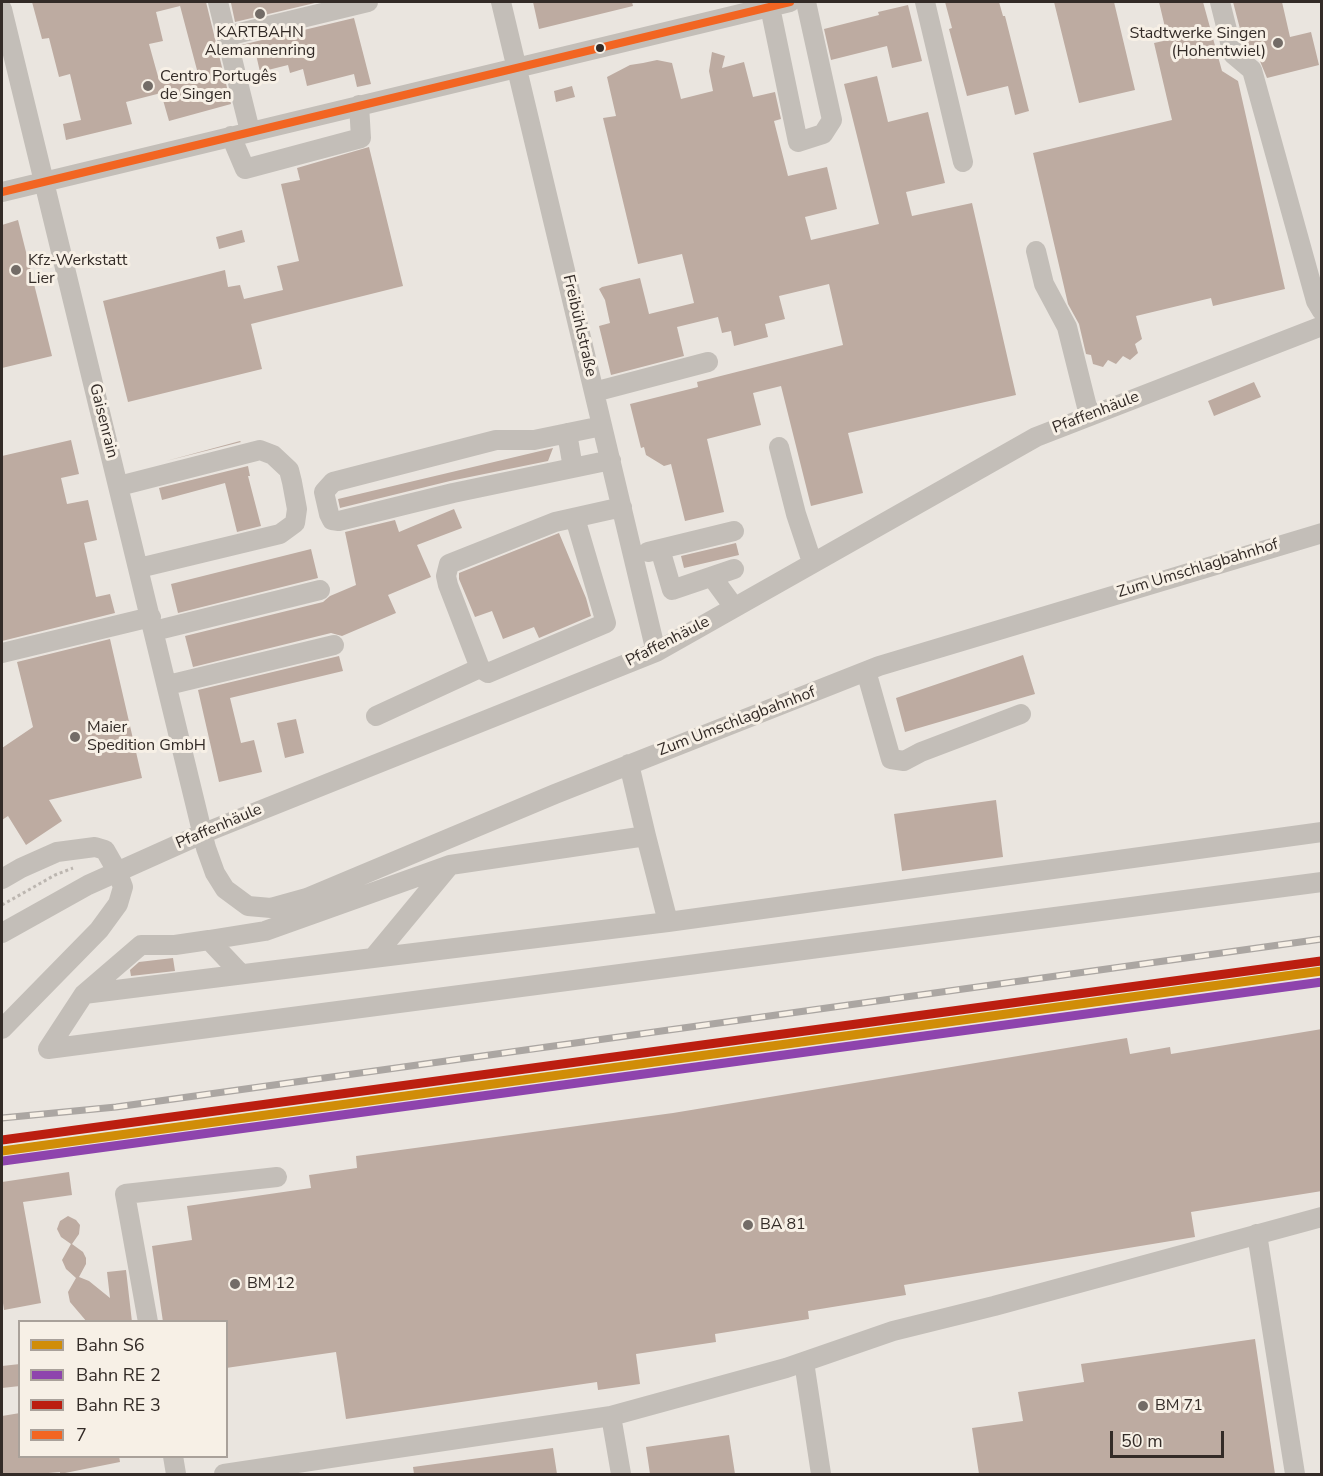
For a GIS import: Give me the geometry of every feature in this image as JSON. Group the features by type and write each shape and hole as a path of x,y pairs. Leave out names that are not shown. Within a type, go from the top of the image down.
{"street":[{"path":"218,2 226,36 245,169 361,138 359,105"},
{"path":"226,36 368,2"},
{"name":"Freibühlstraße","path":"501,2 656,652"},
{"path":"2,192 790,2"},
{"path":"770,6 798,142 823,134 832,120 806,2"},
{"path":"925,2 963,162"},
{"path":"1220,2 1233,54 1252,70 1316,300 1322,311"},
{"name":"Gaisenrain","path":"2,9 204,833"},
{"path":"1036,251 1044,284 1067,327 1089,415"},
{"name":"Pfaffenhäule","path":"2,933 117,871 204,833 656,652 1036,437 1322,326"},
{"path":"594,392 708,362"},
{"path":"603,426 524,441 496,440 386,467 333,482 326,488 324,495 330,518 335,522 453,493 611,460"},
{"path":"567,433 573,468"},
{"path":"779,447 796,514 812,562"},
{"path":"119,486 260,450 273,455 289,470 292,482 297,509 294,523 280,534 139,568"},
{"path":"480,669 448,585 446,576 449,564 555,522 622,507"},
{"path":"376,716 480,669 488,672 606,623 575,518"},
{"path":"633,556 734,531"},
{"name":"Zum Umschlagbahnhof","path":"204,833 215,873 225,889 248,906 271,908 308,898 629,764 866,671 1322,533"},
{"path":"660,549 672,590 734,569"},
{"path":"712,576 734,607"},
{"path":"2,653 320,590"},
{"path":"168,685 334,645"},
{"path":"866,671 891,759 904,761 921,752 1021,714"},
{"path":"629,764 668,922"},
{"path":"84,994 668,922 1322,832"},
{"path":"646,836 450,865 265,931 175,945 141,945 84,994 48,1049 1322,882"},
{"path":"2,879 57,852 95,848 105,850 123,887 118,904 99,930 2,1029"},
{"path":"373,958 450,865"},
{"path":"209,940 241,974"},
{"path":"148,1320 125,1194 277,1177"},
{"path":"224,1474 611,1416 804,1362 893,1331 1322,1217"},
{"path":"1257,1234 1295,1474"},
{"path":"804,1362 822,1474"},
{"path":"611,1416 621,1474"},
{"path":"172,1458 176,1474"}],"building":[{"path":"32,2 179,2 206,2 231,104 169,121 161,93 126,102 132,124 66,140 63,124 81,120 70,74 59,77 49,38 42,39","holes":["179,2 197,70 159,80 149,44 163,41 156,12 180,6"]},
{"name":"KARTBAHN Alemannenring","path":"319,2 235,22 231,3"},
{"path":"533,2 632,2 633,6 539,29"},
{"path":"945,2 999,2 1003,16 1005,16 1029,111 1015,115 1008,86 967,96 949,29 952,28"},
{"path":"1054,2 1114,2 1135,90 1079,103"},
{"path":"1159,2 1203,2 1222,71 1238,81 1285,289 1213,306 1211,298 1136,316 1142,339 1135,344 1138,353 1130,360 1123,356 1116,364 1108,360 1103,367 1093,364 1091,355 1086,354 1079,324 1068,304 1033,153 1172,120 1154,43 1168,40"},
{"name":"Stadtwerke Singen (Hohentwiel)","path":"1233,2 1282,2 1290,37 1311,32 1319,65 1267,78 1257,54 1245,48"},
{"path":"908,5 922,61 892,68 887,46 831,60 824,29"},
{"path":"354,18 371,84 357,87 354,74 307,86 303,69 290,73 288,65 260,72 255,50 243,53 241,45"},
{"path":"712,52 725,56 722,68 744,62 753,97 775,92 781,119 774,121 788,176 827,167 837,209 805,217 811,240 879,224 844,84 877,76 888,122 928,112 945,183 906,192 912,216 972,203 1016,395 848,433 863,493 811,506 781,386 753,393 761,425 707,439 724,512 685,521 671,464 664,466 646,455 644,447 641,448 630,404 698,387 697,382 843,345 829,284 779,296 785,319 765,324 768,337 734,346 731,331 722,333 718,317 677,327 684,356 611,375 599,326 610,323 605,300 599,289 640,278 649,314 694,303 682,254 638,264 603,118 616,116 607,77 630,65 657,60 672,63 681,99 713,91 709,71"},
{"path":"572,86 575,97 556,102 554,91"},
{"path":"369,147 403,286 251,324 262,369 128,402 103,301 225,270 228,287 240,285 244,299 283,290 277,266 299,261 281,184 300,180 297,168"},
{"path":"18,220 52,356 2,368 2,225"},
{"path":"242,230 245,242 219,249 216,237"},
{"path":"1254,382 1261,397 1214,416 1208,401"},
{"path":"71,440 79,474 61,478 67,504 88,500 97,540 84,543 96,597 110,594 115,613 2,641 2,456"},
{"path":"240,441 241,442 166,461"},
{"path":"553,448 548,461 450,481 340,508 338,499"},
{"path":"248,466 250,476 248,476 261,526 237,532 225,483 162,500 159,488"},
{"path":"454,509 462,528 417,545 431,577 388,595 396,613 342,636 331,633 193,667 185,636 323,602 330,596 356,585 345,532 395,520 399,532"},
{"path":"559,533 586,598 591,616 539,638 534,627 503,639 492,611 475,617 459,579 459,573"},
{"path":"736,543 739,555 684,568 681,556"},
{"path":"311,549 318,578 178,613 171,584"},
{"name":"Maier Spedition GmbH","path":"110,639 142,778 49,800 62,821 26,845 8,816 2,820 2,748 33,727 17,662"},
{"path":"1023,655 1035,694 905,732 896,698"},
{"path":"339,656 343,671 230,698 241,743 254,740 262,772 219,782 198,690"},
{"path":"296,719 304,753 285,758 277,723"},
{"path":"996,800 1003,857 902,871 894,814"},
{"path":"173,958 175,971 131,976 130,970 139,962"},
{"name":"BA 81","path":"1322,1029 1322,1191 1191,1212 1195,1237 904,1285 906,1295 808,1311 809,1319 715,1334 716,1342 636,1354 640,1384 598,1390 597,1382 346,1419 336,1352 228,1368 228,1320 163,1320 152,1246 192,1240 187,1206 311,1188 309,1175 357,1168 356,1156 673,1113 1127,1038 1130,1054 1170,1047 1171,1054"},
{"path":"69,1172 72,1195 23,1202 41,1303 4,1310 2,1182"},
{"path":"68,1216 80,1225 79,1234 72,1244 83,1252 86,1258 86,1264 79,1277 89,1281 110,1298 107,1272 126,1270 132,1320 85,1320 70,1302 68,1292 76,1278 66,1269 62,1260 71,1244 61,1237 57,1229 60,1221"},
{"name":"BM 71","path":"1255,1339 1275,1474 979,1474 972,1428 1023,1421 1018,1392 1084,1382 1081,1364"},
{"path":"18,1364 18,1386 2,1388 2,1366"},
{"path":"18,1413 18,1458 119,1458 120,1462 60,1474 60,1472 2,1474 2,1416"},
{"path":"729,1435 735,1474 650,1474 646,1447"},
{"path":"553,1448 557,1474 414,1474 413,1467"}],"railway":[{"path":"2,1118 116,1107 1322,939"}],"rail line":[{"name":"S6","path":"2,1151 1322,971"}],"transit line":[{"name":"7","path":"2,192 790,2"},
{"path":"2,1140 1321,961"},
{"path":"3,1161 1322,982"}],"place":[{"name":"KARTBAHN Alemannenring","path":"260,14"},
{"name":"Stadtwerke Singen (Hohentwiel)","path":"1278,43"},
{"name":"Centro Portugês de Singen","path":"148,86"},
{"name":"Kfz-Werkstatt Lier","path":"16,270"},
{"name":"Maier Spedition GmbH","path":"75,737"},
{"name":"BA 81","path":"748,1225"},
{"name":"BM 12","path":"235,1284"},
{"name":"BM 71","path":"1143,1406"}]}
